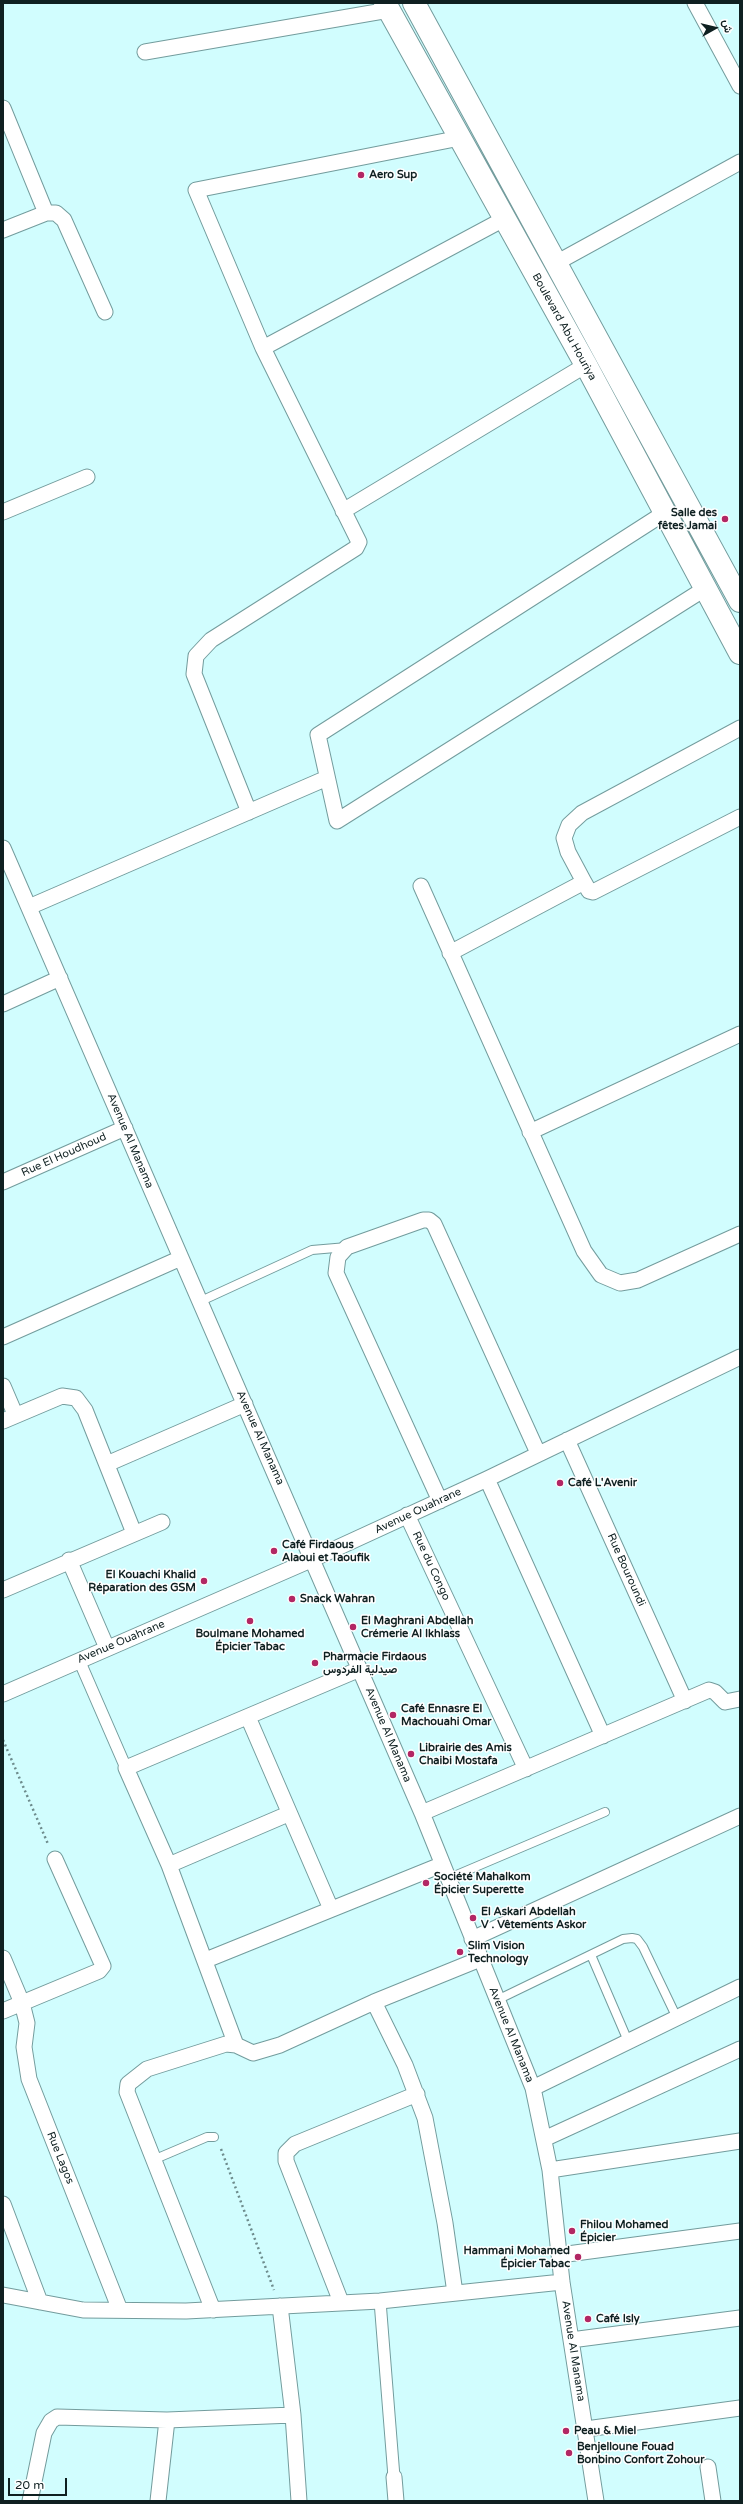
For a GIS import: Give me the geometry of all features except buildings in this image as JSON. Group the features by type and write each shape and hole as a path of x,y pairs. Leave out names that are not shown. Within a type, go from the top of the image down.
{"main road":[{"name":"Boulevard Abu Houriya","path":"414,3 740,601"},
{"name":"Boulevard Abu Houriya","path":"387,7 504,220 586,365 666,512 740,653"}],"street":[{"path":"695,3 740,86"},
{"path":"145,52 387,7"},
{"path":"3,108 46,212"},
{"path":"249,812 197,682 194,665 196,656 211,640 356,548 359,542 358,536 343,511 263,348 196,190 460,138"},
{"path":"556,263 740,162"},
{"path":"3,230 46,212 56,212 64,220 105,312"},
{"path":"263,348 504,220"},
{"path":"343,511 586,365"},
{"path":"3,512 87,477"},
{"path":"666,512 318,735 337,821 706,588"},
{"path":"740,728 582,813 569,825 564,838 568,852 584,882 589,891 593,892 740,817"},
{"path":"29,907 327,778"},
{"name":"Avenue Al Manama","path":"3,848 201,1301 422,1813 441,1865 533,2088 550,2170 562,2282 596,2501"},
{"path":"450,953 584,882"},
{"path":"421,886 584,1251 601,1275 620,1283 638,1280 740,1234"},
{"path":"3,1004 60,978"},
{"path":"530,1132 740,1034"},
{"name":"Rue El Houdhoud","path":"3,1182 125,1128"},
{"path":"440,1500 336,1273 338,1257 347,1247 423,1220 429,1220 434,1224 538,1453"},
{"path":"3,1337 181,1258"},
{"name":"Avenue Ouahrane","path":"3,1694 313,1559 487,1479 538,1453 740,1357"},
{"path":"3,1386 9,1418 62,1396 76,1398 86,1410 134,1534"},
{"path":"107,1464 245,1404"},
{"name":"Rue Bouroundi","path":"567,1440 685,1701"},
{"path":"487,1479 603,1736"},
{"name":"Rue du Congo","path":"407,1515 526,1768"},
{"path":"4,1586 162,1522"},
{"path":"69,1560 107,1648"},
{"path":"79,1660 168,1865 206,1960 236,2045"},
{"path":"126,1768 360,1669"},
{"path":"422,1813 709,1690 715,1692 725,1702 740,1699"},
{"path":"248,1717 288,1814 331,1909"},
{"path":"168,1865 288,1814"},
{"path":"472,1939 740,1816"},
{"path":"3,2011 99,1971 103,1966 55,1859"},
{"path":"206,1960 441,1865"},
{"name":"Rue Lagos","path":"3,1958 22,2003 27,2023 24,2048 25,2068 120,2310"},
{"path":"213,2310 127,2092 128,2084 147,2069 226,2044 236,2045 252,2053 280,2045 374,2002 480,1959"},
{"path":"533,2088 740,1987"},
{"path":"374,2002 417,2094 425,2118 455,2293"},
{"path":"544,2139 740,2049"},
{"path":"341,2302 286,2161 286,2153 295,2144 417,2094"},
{"path":"550,2170 740,2141"},
{"path":"3,2204 40,2302"},
{"path":"560,2255 740,2231"},
{"path":"3,2295 83,2310 213,2310 380,2301 562,2282"},
{"path":"380,2301 396,2501"},
{"path":"280,2306 293,2415 300,2501"},
{"path":"571,2340 740,2318"},
{"path":"586,2429 740,2408"},
{"path":"30,2501 44,2433 51,2421 57,2417 167,2420 293,2415"},
{"path":"158,2501 167,2420"},
{"path":"708,2467 713,2501"}],"lane":[{"path":"201,1301 312,1250 347,1247"},
{"path":"447,1879 605,1812"},
{"path":"497,2000 591,1956 623,1939 638,1939 677,2018"},
{"path":"591,1956 628,2041"},
{"path":"153,2160 207,2137 214,2137"}],"path":[{"path":"3,1740 55,1859"},
{"path":"214,2137 218,2142 280,2306"}],"place":[{"name":"Aero Sup","path":"361,175"},
{"name":"Salle des fêtes Jamai","path":"725,519"},
{"name":"Café L'Avenir","path":"560,1483"},
{"name":"Café Firdaous Alaoui et Taoufik","path":"274,1551"},
{"name":"El Kouachi Khalid Réparation des GSM","path":"204,1581"},
{"name":"Snack Wahran","path":"292,1599"},
{"name":"Boulmane Mohamed Épicier Tabac","path":"250,1621"},
{"name":"El Maghrani Abdellah Crémerie Al Ikhlass","path":"353,1627"},
{"name":"Pharmacie Firdaous صيدلية الفردوس","path":"315,1663"},
{"name":"Café Ennasre El Machouahi Omar","path":"393,1715"},
{"name":"Librairie des Amis Chaibi Mostafa","path":"411,1754"},
{"name":"Société Mahalkom Épicier Superette","path":"426,1883"},
{"name":"El Askari Abdellah V . Vêtements Askor","path":"473,1918"},
{"name":"Slim Vision Technology","path":"460,1952"},
{"name":"Fhilou Mohamed Épicier","path":"572,2231"},
{"name":"Hammani Mohamed Épicier Tabac","path":"578,2257"},
{"name":"Café Isly","path":"588,2319"},
{"name":"Peau & Miel","path":"566,2431"},
{"name":"Benjelloune Fouad Bonbino Confort Zohour","path":"569,2453"}]}
